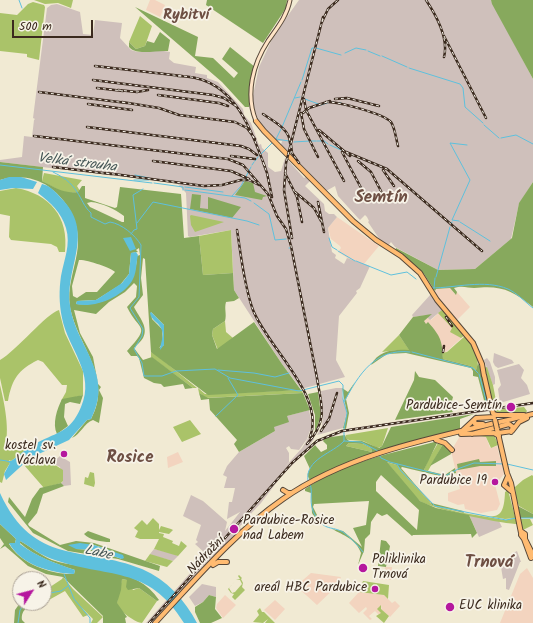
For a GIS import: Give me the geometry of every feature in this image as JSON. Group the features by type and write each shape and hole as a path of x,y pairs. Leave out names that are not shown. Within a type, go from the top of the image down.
{"main road":[{"path":"290,0 285,15 264,49 255,70 251,97 256,121 310,179 368,234 416,269 439,302 467,335 481,361 522,533 533,557"},
{"path":"458,434 476,418 496,415 532,415"},
{"path":"476,418 474,422 478,425 523,415"},
{"path":"378,454 458,434 495,434 511,432 521,420 532,415"},
{"path":"282,501 293,492 343,466 378,454 532,415"},
{"path":"472,434 509,424 513,426 511,432"},
{"path":"436,440 444,442 452,450"},
{"path":"507,473 504,486 510,485"},
{"path":"505,481 510,485"},
{"path":"282,501 309,483"},
{"path":"282,501 285,494 283,490 287,493 293,492"},
{"name":"Nádražní","path":"185,593 250,525 275,504 282,501"},
{"name":"Nádražní","path":"185,593 252,525 282,501"},
{"path":"212,566 219,562 227,562 221,560 224,554"},
{"path":"156,623 185,593"}],"shaded area":[{"path":"150,0 155,0 165,5 160,17 146,10"},
{"path":"299,0 491,0 533,79 533,182 519,204 511,239 475,269 438,270 395,247 391,242 388,246 384,242 382,243 368,222 367,217 365,215 360,220 338,196 335,186 326,191 291,153 281,145 282,141 275,141 262,127 255,112 252,100 259,67 274,35"},
{"path":"57,4 80,12 83,34 93,35 95,20 122,23 120,38 131,50 138,52 158,50 170,52 169,59 174,63 196,67 195,73 207,75 207,78 218,82 243,109 244,115 251,123 259,145 261,144 262,148 268,153 268,167 275,172 281,171 285,158 304,178 306,177 310,181 305,186 324,204 325,211 329,214 334,214 337,217 328,228 332,252 336,255 335,258 344,264 347,258 370,266 360,288 356,291 357,293 339,316 336,360 345,377 301,389 282,364 234,290 231,230 190,237 188,236 186,193 177,183 0,162 0,160 22,157 24,136 32,137 35,119 33,118 47,8 51,5"},
{"path":"337,217 379,246 364,264 349,259 338,252 341,248 331,239 328,228"},
{"path":"162,238 167,246 156,251 153,243"},
{"path":"450,288 455,294 457,292 470,307 457,320 435,293 436,289"},
{"path":"431,294 442,310 430,320 428,315 413,317 412,315"},
{"path":"442,310 465,335 445,353 400,335 413,317 428,315 431,320"},
{"path":"494,353 512,360 514,363 498,368 493,362"},
{"path":"487,358 490,362 495,377 495,384 493,385 484,360"},
{"path":"519,364 524,370 521,378 527,385 530,394 500,403 498,389 501,385 497,370"},
{"path":"342,388 342,396 347,411 343,428 317,435 322,426 323,413 321,391"},
{"path":"533,403 533,405 345,432 318,442 301,456 280,478 261,503 246,519 247,520 240,526 241,530 210,559 151,623 146,623 215,545 206,554 195,544 198,542 196,540 201,525 183,516 191,495 203,501 227,522 225,531 240,512 227,519 229,502 232,502 235,488 224,488 227,477 223,475 227,466 239,452 275,431 273,427 287,416 309,410 312,425 307,439 299,450 291,449 289,446 286,448 289,453 289,462 284,468 302,448 310,435 314,439 309,446 327,435 352,428"},
{"path":"472,435 486,437 490,448 497,446 504,474 495,485 500,504 497,510 481,513 465,509 464,504 458,505 448,501 448,493 460,489 451,451 460,436"},
{"path":"178,452 183,462 168,468 167,457"},
{"path":"60,456 70,462 71,485 64,486 61,484 63,481 60,467 52,463"},
{"path":"469,515 499,521 502,527 479,537"},
{"path":"154,549 178,556 173,561 154,556 150,554"},
{"path":"517,551 521,562 509,590 506,589 506,578 503,579 500,561 512,557 511,554"},
{"path":"385,567 392,567 391,580 379,579 382,573 384,573"},
{"path":"527,568 533,578 533,623 500,623 520,574"},
{"path":"311,573 341,577 337,586 317,605 296,586"},
{"path":"202,584 216,587 216,597 209,595 203,602 195,606 189,597"},
{"path":"359,592 384,595 392,603 395,601 400,606 390,617 382,610 382,613 379,615 375,611 369,616 372,619 370,620 363,613 367,609 366,607 359,613 349,603"},
{"path":"225,595 236,605 223,618 216,608 217,604"},
{"path":"275,600 285,609 275,620 264,610"}],"green space":[{"path":"34,0 73,0 71,8 58,3 45,4"},
{"path":"207,0 287,0 286,8 263,43 206,5"},
{"path":"491,0 533,0 533,79 492,4"},
{"path":"33,2 44,5 45,7 39,60 27,57 27,54 0,51 0,13 17,15 28,4"},
{"path":"135,7 198,37 195,56 213,58 234,78 238,73 222,59 230,47 255,67 250,91 249,107 245,107 222,82"},
{"path":"140,16 152,26 145,46 136,49 129,42"},
{"path":"160,32 170,40 168,51 142,52 132,50 129,47 129,42 136,49 145,46 147,41 154,43"},
{"path":"0,162 43,167 42,181 59,190 68,192 78,192 82,186 85,186 85,198 115,208 117,207 120,187 181,194 184,238 199,236 203,275 233,273 234,290 239,298 234,301 226,302 225,321 213,329 212,335 217,349 254,322 301,390 208,395 151,352 145,259 143,258 141,278 143,295 134,307 143,322 145,334 134,348 143,360 152,357 193,388 185,389 183,384 164,387 161,384 154,383 144,378 139,358 137,356 131,356 127,351 141,332 141,328 127,307 136,297 137,286 134,283 125,292 109,302 96,314 74,310 80,333 93,357 98,384 101,387 99,390 103,398 99,423 93,420 90,421 78,434 72,438 87,420 91,419 97,404 98,390 92,362 79,335 69,300 78,243 76,225 73,216 63,200 44,184 32,179 19,177 0,180","holes":["91,202 113,209 124,216 124,222 90,207 87,203","139,248 140,255 137,256 136,268 132,278 118,294 99,302 76,304 77,301 96,300 120,285 129,274 131,253 138,252 136,250","79,260 98,264 115,272 97,292 86,292 77,298 73,296 72,286","151,312 164,325 164,345 159,348 163,343 162,329 152,319"]},
{"path":"44,173 82,180 77,186 80,191 64,193 42,181"},
{"path":"245,181 253,183 255,192 267,196 263,197 262,200 235,195"},
{"path":"533,182 533,307 519,296 499,288 458,287 454,288 457,292 456,295 450,288 436,289 435,291 424,274 395,251 396,248 438,270 475,269 512,238 519,203"},
{"path":"16,188 39,196 55,209 64,228 65,252 59,252 57,247 51,244 11,240 9,237 10,216 0,214 0,191"},
{"path":"192,194 201,195 200,208 208,209 208,197 241,207 232,218 190,209"},
{"path":"191,215 224,222 195,232 191,225"},
{"path":"231,230 233,273 203,275 199,236"},
{"path":"59,310 65,333 83,371 83,395 61,401 66,392 67,385 62,385 43,362 38,360 25,368 17,376 8,401 5,401 0,378 0,360 47,318"},
{"path":"442,310 465,335 461,338 450,332 452,328 438,313"},
{"path":"432,314 424,321 426,324 428,322 438,335 442,347 443,359 471,366 476,370 478,363 489,407 486,408 478,377 473,376 473,371 471,368 406,353 387,354 371,365 378,356 383,353 392,350 409,350 399,335 413,317"},
{"path":"225,321 226,332 233,338 218,350 212,335 213,329"},
{"path":"399,335 410,351 397,350 382,352"},
{"path":"465,336 477,356 478,365 476,370 471,366 443,359 442,353 447,352"},
{"path":"151,352 197,388 193,388 151,357"},
{"path":"487,367 493,385 497,406 493,407 484,368"},
{"path":"415,371 419,377 435,380 453,397 450,408 453,412 395,420 414,380"},
{"path":"355,382 346,399 349,413 346,429 343,428 347,413 342,388 348,392"},
{"path":"0,385 7,426 4,448 16,450 35,442 11,461 9,460 10,463 5,471 2,483 0,482"},
{"path":"198,388 205,394 301,390 303,393 206,398 199,393"},
{"path":"318,392 321,415 315,433 315,415 308,394"},
{"path":"199,393 208,398 303,393 310,410 287,416 289,422 274,427 275,431 239,452 234,444 237,440 210,410 209,399 201,400"},
{"path":"83,395 80,404 70,402 65,404 64,417 68,426 57,434 55,421 62,399"},
{"path":"524,407 527,411 525,414 496,414 494,410"},
{"path":"474,414 460,419 460,431 365,457 310,480 309,479 308,472 310,469 304,456 315,445 321,452 327,449 327,445 323,441 325,438 345,435 349,441 362,441 379,448 382,446 391,427","holes":["349,443 363,444 371,448 372,452 346,446"]},
{"path":"190,420 201,434 182,442 173,427"},
{"path":"388,428 382,446 378,448 363,441 349,440 345,438 346,435"},
{"path":"494,434 498,445 491,448 486,437 474,435"},
{"path":"438,441 424,470 445,475 455,468 456,473 444,477 401,468 431,503 463,511 464,513 432,505 397,465 387,462 420,501 436,508 469,515 477,533 472,538 471,534 412,536 387,514 382,516 377,513 371,522 370,534 365,539 364,551 358,565 361,553 359,548 349,538 332,529 343,531 362,547 353,528 366,525 369,501 314,504 313,507 317,515 315,518 312,513 311,493 305,491 305,489 335,472 352,465 386,454","holes":["381,475 419,510 417,530 376,491 376,482"]},
{"path":"349,443 363,444 371,448 372,452 346,446"},
{"path":"438,443 443,444 428,471 424,470 428,460"},
{"path":"443,444 451,451 451,454 430,466"},
{"path":"42,457 44,461 53,461 52,463 63,470 63,481 61,483 44,488 24,465"},
{"path":"479,459 480,462 496,461 496,466 480,466 458,470 457,464"},
{"path":"386,462 397,465 432,505 458,512 505,520 515,518 505,519 486,516 496,516 500,513 504,502 505,492 508,490 517,524 467,516 438,508 420,501 410,492"},
{"path":"90,472 94,473 94,487 84,484 85,477 88,478"},
{"path":"532,475 533,514 519,506 516,498 515,487"},
{"path":"61,483 64,486 43,494 37,513 28,524 29,526 60,545 76,541 94,543 160,566 159,571 118,559 68,551 33,533 8,502 9,497 25,517 32,499 40,488","holes":["94,545 107,549 122,559 95,550 76,549"]},
{"path":"516,505 533,514 533,518 519,518"},
{"path":"153,518 159,524 159,530 161,526 173,530 169,534 159,532 164,534 163,537 173,541 172,543 179,546 181,541 187,546 178,556 154,549 159,539 140,539 135,537 138,531 134,528 142,520 147,525"},
{"path":"519,519 530,519 533,525 523,530"},
{"path":"0,524 16,539 15,543 9,544 14,551 29,563 50,571 39,571 28,566 5,546 0,549 4,544 0,538"},
{"path":"88,531 110,539 110,542 89,538 84,534"},
{"path":"381,540 386,541 390,546 386,567 378,566"},
{"path":"20,541 52,560 124,575 138,581 149,589 159,600 157,601 139,588 128,590 126,587 127,580 122,579 121,590 117,603 127,617 125,618 126,623 103,623 103,616 63,577 52,575 52,572 74,574 75,570 39,556 26,548 20,543"},
{"path":"150,554 173,561 167,567 145,561"},
{"path":"239,575 242,578 243,583 242,587 245,590 235,600 232,597 234,594 231,593 228,589 236,580 240,579 238,576","holes":["236,580 240,580 242,584 235,592 232,593 229,588"]},
{"path":"63,577 73,589 103,617 97,623 91,623 93,619 80,606 88,615 83,617 65,591 52,598 52,586"},
{"path":"122,579 127,580 133,590 139,588 157,601 142,623 128,616 118,607 117,604"},
{"name":"areál HBC Pardubice","path":"363,581 389,585 388,599 384,595 359,592"},
{"path":"209,595 216,597 215,609 222,618 211,623 200,623 195,612 195,607 203,602"},
{"path":"381,605 381,609 389,616 384,623 376,616 381,613 377,609"},
{"path":"260,608 262,612 264,612 275,623 265,623 268,619 263,623 253,622 259,615 257,611"},
{"path":"15,611 24,611 22,620 25,623 14,623"}],"water":[{"path":"9,177 21,177 37,182 33,189 13,188 0,190 0,180"},
{"path":"42,184 55,191 71,211 76,224 78,237 77,250 71,277 70,305 73,320 91,360 99,388 97,403 91,419 87,420 69,440 30,458 6,480 4,474 10,463 6,461 11,461 30,447 67,427 77,416 85,395 83,372 65,329 60,307 60,281 68,240 66,228 64,222 51,204 38,193"},
{"path":"131,237 136,249 130,251 123,238"},
{"path":"136,252 138,255 133,279 123,291 100,303 91,305 76,304 77,301 96,300 122,283 129,274 131,253"},
{"path":"151,312 164,325 164,345 160,350 162,331 160,326 152,317"},
{"path":"0,493 13,517 28,533 44,543 62,550 100,557 142,569 167,585 187,606 197,623 184,623 170,604 156,591 141,582 125,576 72,565 52,559 20,541 20,544 26,549 53,562 75,570 74,574 56,572 46,570 29,562 14,551 9,543 15,543 16,539 0,524"},
{"path":"80,543 94,545 123,555 124,558 122,559 95,550 76,549 68,545"}],"waterway":[{"path":"19,0 22,8"},
{"path":"302,80 312,48 315,48"},
{"path":"316,48 341,55"},
{"path":"345,53 356,48 366,50"},
{"path":"368,51 380,56"},
{"path":"382,56 407,67"},
{"path":"409,68 460,84 463,88 465,107 483,123"},
{"path":"282,127 301,82"},
{"path":"295,98 300,97"},
{"path":"305,99 321,105 330,102 341,103"},
{"path":"484,125 499,138"},
{"path":"275,141 281,129"},
{"path":"501,138 516,135 533,144"},
{"path":"276,139 289,141"},
{"path":"323,140 328,144"},
{"path":"294,142 310,141"},
{"path":"311,141 316,141"},
{"path":"317,141 322,141"},
{"path":"261,154 272,143"},
{"path":"459,221 452,220 470,180 450,143 467,145"},
{"path":"330,145 341,150"},
{"path":"255,161 258,157"},
{"name":"Velká strouha","path":"0,165 152,183"},
{"path":"232,196 241,186 251,167"},
{"path":"53,172 72,185 91,213 91,217 105,224 110,222 119,225 132,234 141,245 139,297 130,308 143,329 142,336 134,349 142,363 144,376 162,376 176,371 215,369 230,378 299,391 339,381 343,385 343,399 347,413 344,429 344,441 361,442 378,451"},
{"path":"135,175 149,178"},
{"name":"Velká strouha","path":"134,180 149,180"},
{"name":"Velká strouha","path":"154,183 183,187 183,190"},
{"name":"Velká strouha","path":"185,187 223,192"},
{"path":"131,234 137,229 133,195 143,189"},
{"name":"Velká strouha","path":"185,190 245,198 251,201"},
{"path":"137,223 153,202 247,221 259,225"},
{"name":"Velká strouha","path":"254,203 269,214 275,240 286,239"},
{"path":"460,222 490,241"},
{"path":"436,277 450,227"},
{"name":"Velká strouha","path":"329,238 332,247 337,250"},
{"name":"Velká strouha","path":"338,251 355,261"},
{"name":"Velká strouha","path":"356,261 391,275 407,272 416,279"},
{"path":"434,288 435,278"},
{"name":"Velká strouha","path":"431,288 480,284 499,286 518,295 533,308"},
{"path":"344,402 362,373 370,365 387,354 410,352"},
{"path":"412,352 473,368 478,373"},
{"path":"218,370 254,373 275,377 289,373"},
{"path":"479,374 488,407"},
{"path":"216,416 238,395 228,378"},
{"path":"308,481 308,473 315,462 344,441"},
{"path":"379,454 381,458 390,462 445,476 474,463 504,464"},
{"path":"0,460 7,461"},
{"path":"397,464 401,471 435,506 506,520 516,518"},
{"path":"507,464 533,470"},
{"path":"310,484 313,512 319,521 326,526 343,532 354,541 363,552"},
{"path":"520,518 533,518"},
{"path":"64,574 74,599 90,618 90,623"},
{"path":"52,593 61,591 68,586"},
{"path":"18,623 20,611"}],"railway":[{"path":"322,22 328,9 338,0"},
{"path":"426,0 441,27 445,42 444,57"},
{"path":"292,238 284,190 286,163 323,17"},
{"path":"444,36 486,118"},
{"path":"95,66 182,76"},
{"path":"178,76 197,78 213,84 225,94 236,106 245,120 265,167"},
{"path":"93,80 213,95 224,98 236,106"},
{"path":"97,88 123,91"},
{"path":"118,90 137,92 148,90"},
{"path":"39,92 127,103"},
{"path":"158,95 219,103 228,106"},
{"path":"335,99 347,98 379,106"},
{"path":"304,99 306,110 344,181"},
{"path":"303,113 309,108 330,101"},
{"path":"122,102 159,108 179,115 235,122 247,128 255,139"},
{"path":"326,102 332,102 360,109 387,119 392,124 398,146"},
{"path":"88,104 132,110"},
{"path":"301,113 304,129 318,157"},
{"path":"263,114 284,130 290,143"},
{"path":"87,127 241,146 249,149 257,155"},
{"path":"319,130 350,156"},
{"path":"34,136 228,159 243,165 268,194 277,216 286,229 291,246 318,383"},
{"path":"291,145 292,153 299,163"},
{"path":"342,152 368,201"},
{"path":"346,152 387,169 482,251"},
{"path":"231,156 255,159"},
{"path":"153,161 231,171 249,179"},
{"path":"358,161 371,172 382,193"},
{"path":"263,162 272,197"},
{"path":"53,167 111,174"},
{"path":"383,170 394,186"},
{"path":"106,173 204,186 222,185 241,180 249,180 259,185"},
{"path":"285,173 297,197 302,222"},
{"path":"295,192 314,208 321,221"},
{"path":"318,202 324,232"},
{"path":"237,230 245,281 253,310 260,325 303,389 310,405 313,421 310,437"},
{"path":"446,317 452,326"},
{"path":"443,352 444,346"},
{"path":"307,444 314,436 321,420 322,405 317,379"},
{"path":"321,431 329,419 337,393"},
{"path":"149,623 292,463 317,441 342,431 533,403"}],"place":[{"name":"Pardubice-Semtín","path":"511,407"},
{"name":"kostel sv. Václava","path":"64,454"},
{"name":"Pardubice 19","path":"495,482"},
{"name":"Pardubice-Rosice nad Labem","path":"234,529"},
{"name":"Poliklinika Trnová","path":"363,568"},
{"name":"areál HBC Pardubice","path":"375,589"},
{"name":"EUC klinika","path":"450,607"}],"district":[{"name":"Rybitví","path":"186,16"},
{"name":"Semtín","path":"381,199"},
{"name":"Rosice","path":"130,459"},
{"name":"Trnová","path":"489,564"}],"water label":[{"name":"Labe","path":"98,554"}]}
